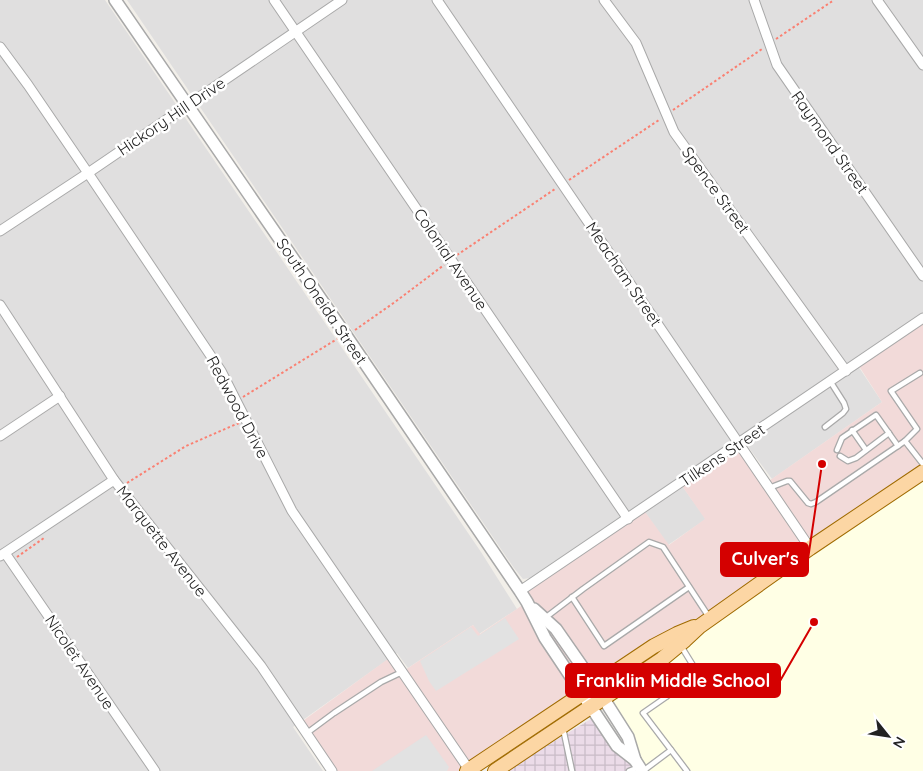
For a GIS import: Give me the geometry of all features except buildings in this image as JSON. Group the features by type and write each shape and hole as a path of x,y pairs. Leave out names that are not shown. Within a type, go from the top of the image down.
{"main road":[{"path":"495,771 662,659 705,622 923,472"},
{"path":"469,771 654,646 705,622"}],"street":[{"name":"South Oneida Street","path":"115,0 520,591 545,638 581,694 617,746 638,768"},
{"name":"Colonial Avenue","path":"274,0 628,519"},
{"name":"Hickory Hill Drive","path":"0,231 342,0"},
{"name":"Meacham Street","path":"437,0 810,548"},
{"name":"Spence Street","path":"604,0 636,43 674,132 846,371"},
{"name":"Raymond Street","path":"754,0 777,64 923,276"},
{"path":"877,0 923,65"},
{"name":"Redwood Drive","path":"0,47 28,85 221,371 292,511 469,771"},
{"name":"Marquette Avenue","path":"0,305 114,480 261,666 332,771"},
{"name":"Tilkens Street","path":"520,591 923,318"},
{"path":"0,436 60,396"},
{"path":"3,554 114,480"},
{"name":"Nicolet Avenue","path":"3,554 155,771"},
{"name":"South Oneida Street","path":"527,602 556,630 595,685 628,737 638,768"}],"lane":[{"path":"769,488 790,481 808,503 811,504 854,478 905,441 917,430 890,391 920,373"},
{"path":"825,427 846,409 830,381"},
{"path":"837,450 842,438 876,415 898,446"},
{"path":"852,430 866,450"},
{"path":"840,456 848,461 856,458 889,433"},
{"path":"905,441 923,464"},
{"path":"544,619 649,542 663,547 689,588 705,622"},
{"path":"572,597 604,646 689,588"},
{"path":"680,644 694,667 689,677 666,698 643,713 687,771"},
{"path":"307,733 381,682 402,672"},
{"path":"562,726 572,771"},
{"path":"638,768 671,750"}],"path":[{"path":"237,402 345,334 356,330 451,259 667,115 834,0"}],"shaded area":[{"path":"0,0 105,0 481,552 517,609 479,634 473,625 408,668 397,653 293,727 323,771 0,771"},
{"path":"127,0 923,0 923,313 854,360 882,402 772,479 740,436 677,479 706,519 668,545 639,504 530,578 523,579"},
{"path":"923,318 923,472 689,629 468,771 332,771 300,723 392,656 402,672 473,625 480,634 527,602 520,591 643,509 669,545 705,519 680,483 739,443 766,483 882,402 857,363"},
{"path":"923,472 923,771 642,771 603,698"},
{"path":"505,618 519,639 436,691 420,661 471,627 478,636"},
{"path":"591,719 642,771 505,771"},
{"path":"426,735 449,767 447,771 372,771"}],"place":[{"name":"Culver's","path":"822,464"},
{"name":"Franklin Middle School","path":"814,622"}]}
